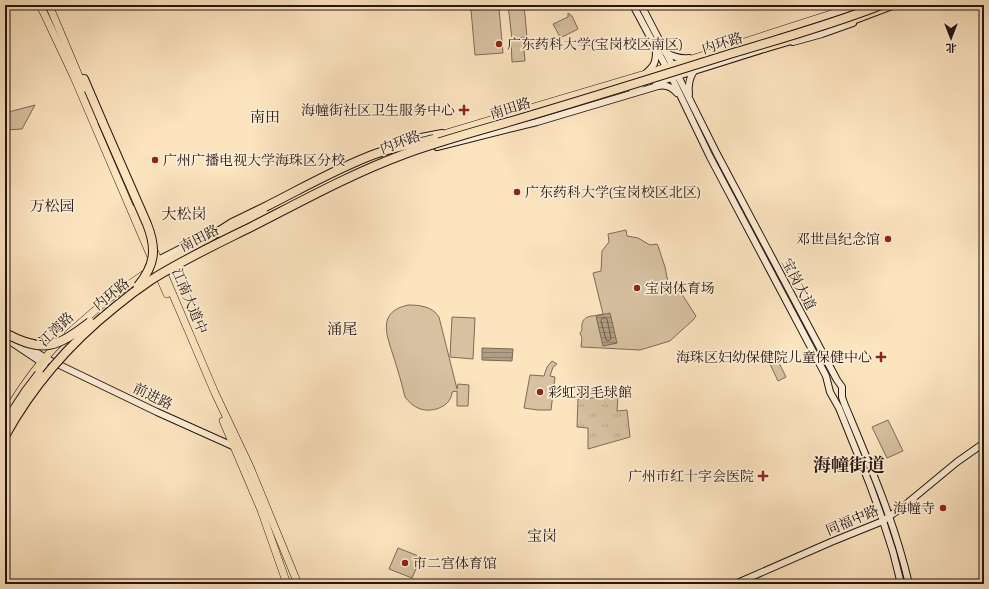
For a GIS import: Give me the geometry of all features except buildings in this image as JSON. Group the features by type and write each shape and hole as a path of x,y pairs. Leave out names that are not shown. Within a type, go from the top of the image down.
{"highway":[{"name":"内环路","path":"5,423 26,391 56,355 100,312 135,286 152,274 190,253 377,160 408,148 573,100 870,5"},
{"name":"内环路","path":"5,436 25,403 57,361 91,327 133,293 165,272 360,172 436,143 573,103 747,49 852,16 880,5"},
{"path":"764,48 892,5"},
{"path":"83,80 147,224 153,244 153,257 149,268 144,279 133,293"},
{"path":"436,143 515,125 587,103"},
{"path":"207,239 232,223 346,166 393,148 453,135"},
{"path":"5,332 28,344 49,345 67,338 90,322"}],"main road":[{"name":"江南大道中","path":"40,5 74,77 140,237 159,271 243,450 299,583"},
{"name":"江南大道中","path":"49,5 83,80 159,271 260,507 288,584"},
{"name":"宝岗大道","path":"633,5 657,50 692,103 717,154 842,387 842,397 844,403 874,472 890,516 909,584"},
{"name":"宝岗大道","path":"641,5 665,51 683,102 710,157 826,376 831,395 837,404 848,428 870,484 893,552 901,584"},
{"name":"南田路","path":"672,72 694,58 858,5"},
{"name":"南田路","path":"159,271 207,239 356,166 368,165 400,151 647,76 672,72 713,62 722,56 748,51 880,5"},
{"path":"587,103 633,90 672,72 694,71 704,68 713,62 748,51 787,44 822,34 897,5"},
{"path":"633,90 647,76 654,66 657,50"},
{"path":"665,51 673,57 694,58"},
{"path":"692,103 688,84 694,71"},
{"name":"南田路","path":"453,135 464,138 647,76"},
{"path":"475,134 487,134 537,122 662,85 675,91 683,102"},
{"path":"633,90 652,88"},
{"path":"535,114 537,122"},
{"path":"227,241 242,236 368,172 428,135 453,135"},
{"path":"347,182 356,166 400,151 434,148 464,138"},
{"path":"5,443 40,387 49,361 87,335 103,320 130,299 187,245 204,237 223,225 344,164 356,166 368,165"},
{"name":"南田路","path":"159,271 227,241 356,166"},
{"path":"297,196 300,186"},
{"path":"187,245 207,239"},
{"path":"159,271 213,248"},
{"name":"江湾路","path":"5,429 18,407 67,335 95,310 123,289 159,271"},
{"path":"777,283 784,279"},
{"path":"785,297 791,293"},
{"name":"前进路","path":"5,332 49,361"},
{"name":"前进路","path":"5,338 49,361 152,410 243,450"},
{"name":"江湾路","path":"5,415 23,386 49,361"},
{"path":"829,387 832,382 838,382"},
{"path":"831,395 837,395 842,392"},
{"name":"同福中路","path":"735,584 883,521 957,462 984,443"}],"green space":[{"path":"508,5 524,5 527,37 512,39"},
{"path":"499,8 503,53 475,55 471,10"},
{"path":"568,13 572,16 578,29 560,38 553,24 568,17"},
{"path":"523,40 525,61 512,62 511,41"},
{"path":"35,105 22,129 5,130 5,113"},
{"name":"宝岗体育场","path":"626,230 627,236 638,238 650,245 657,244 665,267 669,287 676,285 696,316 670,341 640,350 581,347 582,338 580,333 582,330 583,321 588,317 603,314 593,273 601,271 602,251 609,242 608,234"},
{"path":"408,305 429,308 439,317 457,389 458,384 469,385 468,406 457,406 457,391 452,392 448,402 440,408 431,410 416,407 405,397 386,326 391,313 398,308"},
{"path":"452,317 475,318 473,359 450,357"},
{"path":"784,355 786,360 779,363 786,377 778,381 769,362"},
{"name":"彩虹羽毛球館","path":"552,361 557,364 553,367 550,376 555,377 551,410 524,408 530,375 544,376 547,367"},
{"path":"618,396 617,411 627,410 630,437 588,449 588,428 577,427 578,399"},
{"path":"888,420 903,451 887,458 872,427"},
{"name":"市二宫体育馆","path":"398,548 421,557 412,578 389,569"}],"water":[{"path":"610,313 617,343 603,346 596,316"},
{"path":"482,348 513,349 512,361 482,360"}],"place":[{"name":"广东药科大学(宝岗校区南区)","path":"499,44"},
{"name":"海幢街社区卫生服务中心","path":"464,110"},
{"name":"广州广播电视大学海珠区分校","path":"155,160"},
{"name":"广东药科大学(宝岗校区北区)","path":"517,192"},
{"name":"邓世昌纪念馆","path":"888,239"},
{"name":"宝岗体育场","path":"637,288"},
{"name":"海珠区妇幼保健院儿童保健中心","path":"881,357"},
{"name":"彩虹羽毛球館","path":"540,392"},
{"name":"广州市红十字会医院","path":"763,476"},
{"name":"海幢寺","path":"943,508"},
{"name":"市二宫体育馆","path":"405,563"}],"district":[{"name":"南田","path":"265,117"},
{"name":"万松园","path":"52,206"},
{"name":"大松岗","path":"184,214"},
{"name":"涌尾","path":"342,329"},
{"name":"海幢街道","path":"849,465"},
{"name":"宝岗","path":"542,536"}]}
